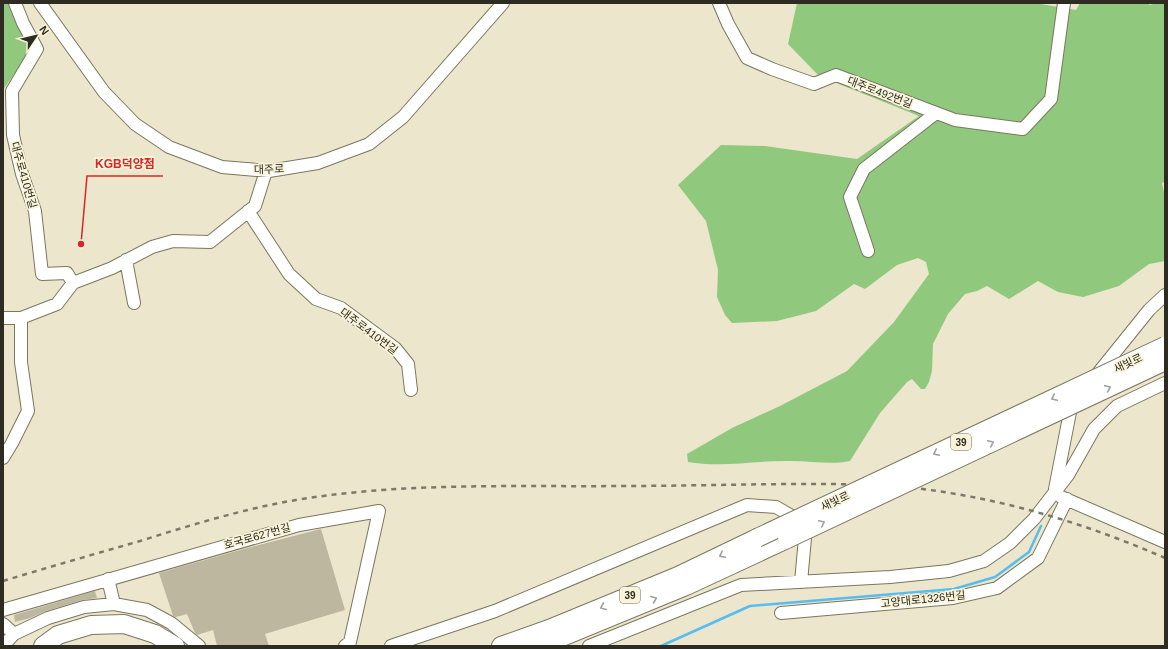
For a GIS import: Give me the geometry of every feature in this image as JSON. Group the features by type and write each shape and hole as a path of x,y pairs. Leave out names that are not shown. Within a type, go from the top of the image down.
{"highway":[{"name":"새빛로","path":"501,646 549,629 678,576 1165,346"},
{"name":"새빛로","path":"540,646 686,586 1165,361"},
{"path":"42,646 58,635 91,625 124,624 156,634 175,646"},
{"path":"52,646 58,642 91,632 123,632 160,646"}],"street":[{"name":"대주로410번길","path":"15,3 23,23 37,49 12,91 13,135 22,174 35,211 42,274 67,273 73,282"},
{"name":"대주로","path":"40,3 65,40 104,92 135,124 169,147 222,168 266,171 318,164 369,144 403,117 503,3"},
{"name":"대주로492번길","path":"719,3 728,24 747,58 772,69 814,84 836,75 955,120 1023,129 1052,99 1064,3"},
{"path":"868,250 850,197 864,169 936,113"},
{"path":"3,318 21,318 57,304 73,282 112,268 152,247 173,242 210,242 255,206 266,171"},
{"name":"대주로410번길","path":"248,211 289,274 316,299 340,308 394,348 408,364 411,390"},
{"path":"126,260 134,303"},
{"path":"1054,494 1071,407 1150,310 1165,295"},
{"path":"3,458 28,411 22,362 21,318"},
{"path":"589,646 741,585 890,577 949,571 984,561 1010,543 1034,519 1068,475 1094,429 1117,406 1165,383"},
{"path":"1054,494 1165,542"},
{"name":"고양대로1326번길","path":"781,613 953,598 997,588 1038,558 1067,500"},
{"path":"391,646 496,611 747,505 776,507 795,518 805,538 801,582"},
{"name":"호국로627번길","path":"3,610 108,578 299,525 379,511 350,642 344,646"},
{"path":"108,578 114,604"},
{"path":"3,646 14,634 48,618 84,607 114,604 147,610 171,623 199,646"},
{"path":"3,624 14,634"}],"green space":[{"path":"3,3 21,3 38,40 3,90"},
{"path":"797,3 1035,3 1076,10 1080,3 1147,3 1150,5 1165,3 1165,182 1162,183 1165,197 1165,261 1149,264 1119,286 1083,297 1058,292 1038,281 1009,299 987,286 977,291 965,294 948,314 933,344 932,371 925,389 921,389 912,379 907,382 880,413 850,461 829,463 779,461 727,464 701,464 688,462 687,454 732,428 780,406 847,371 894,322 929,274 926,262 918,258 897,265 865,289 854,284 816,311 777,321 732,323 725,315 717,297 718,270 706,221 678,185 721,145 765,146 857,159 919,116 819,76 788,44"}],"building":[{"path":"321,529 345,610 265,634 269,646 217,646 213,630 197,635 187,614 176,617 173,616 159,573"},
{"path":"95,591 97,598 82,600 15,622 14,615"}],"waterway":[{"path":"661,646 750,606 954,589 995,577 1029,552 1041,526"}],"railway":[{"path":"3,581 198,523 296,500 377,490 499,486 820,484 874,485 914,488 946,492 1011,505 1073,523 1135,545 1165,558"}],"place":[{"name":"KGB덕양점","path":"81,244"}]}
